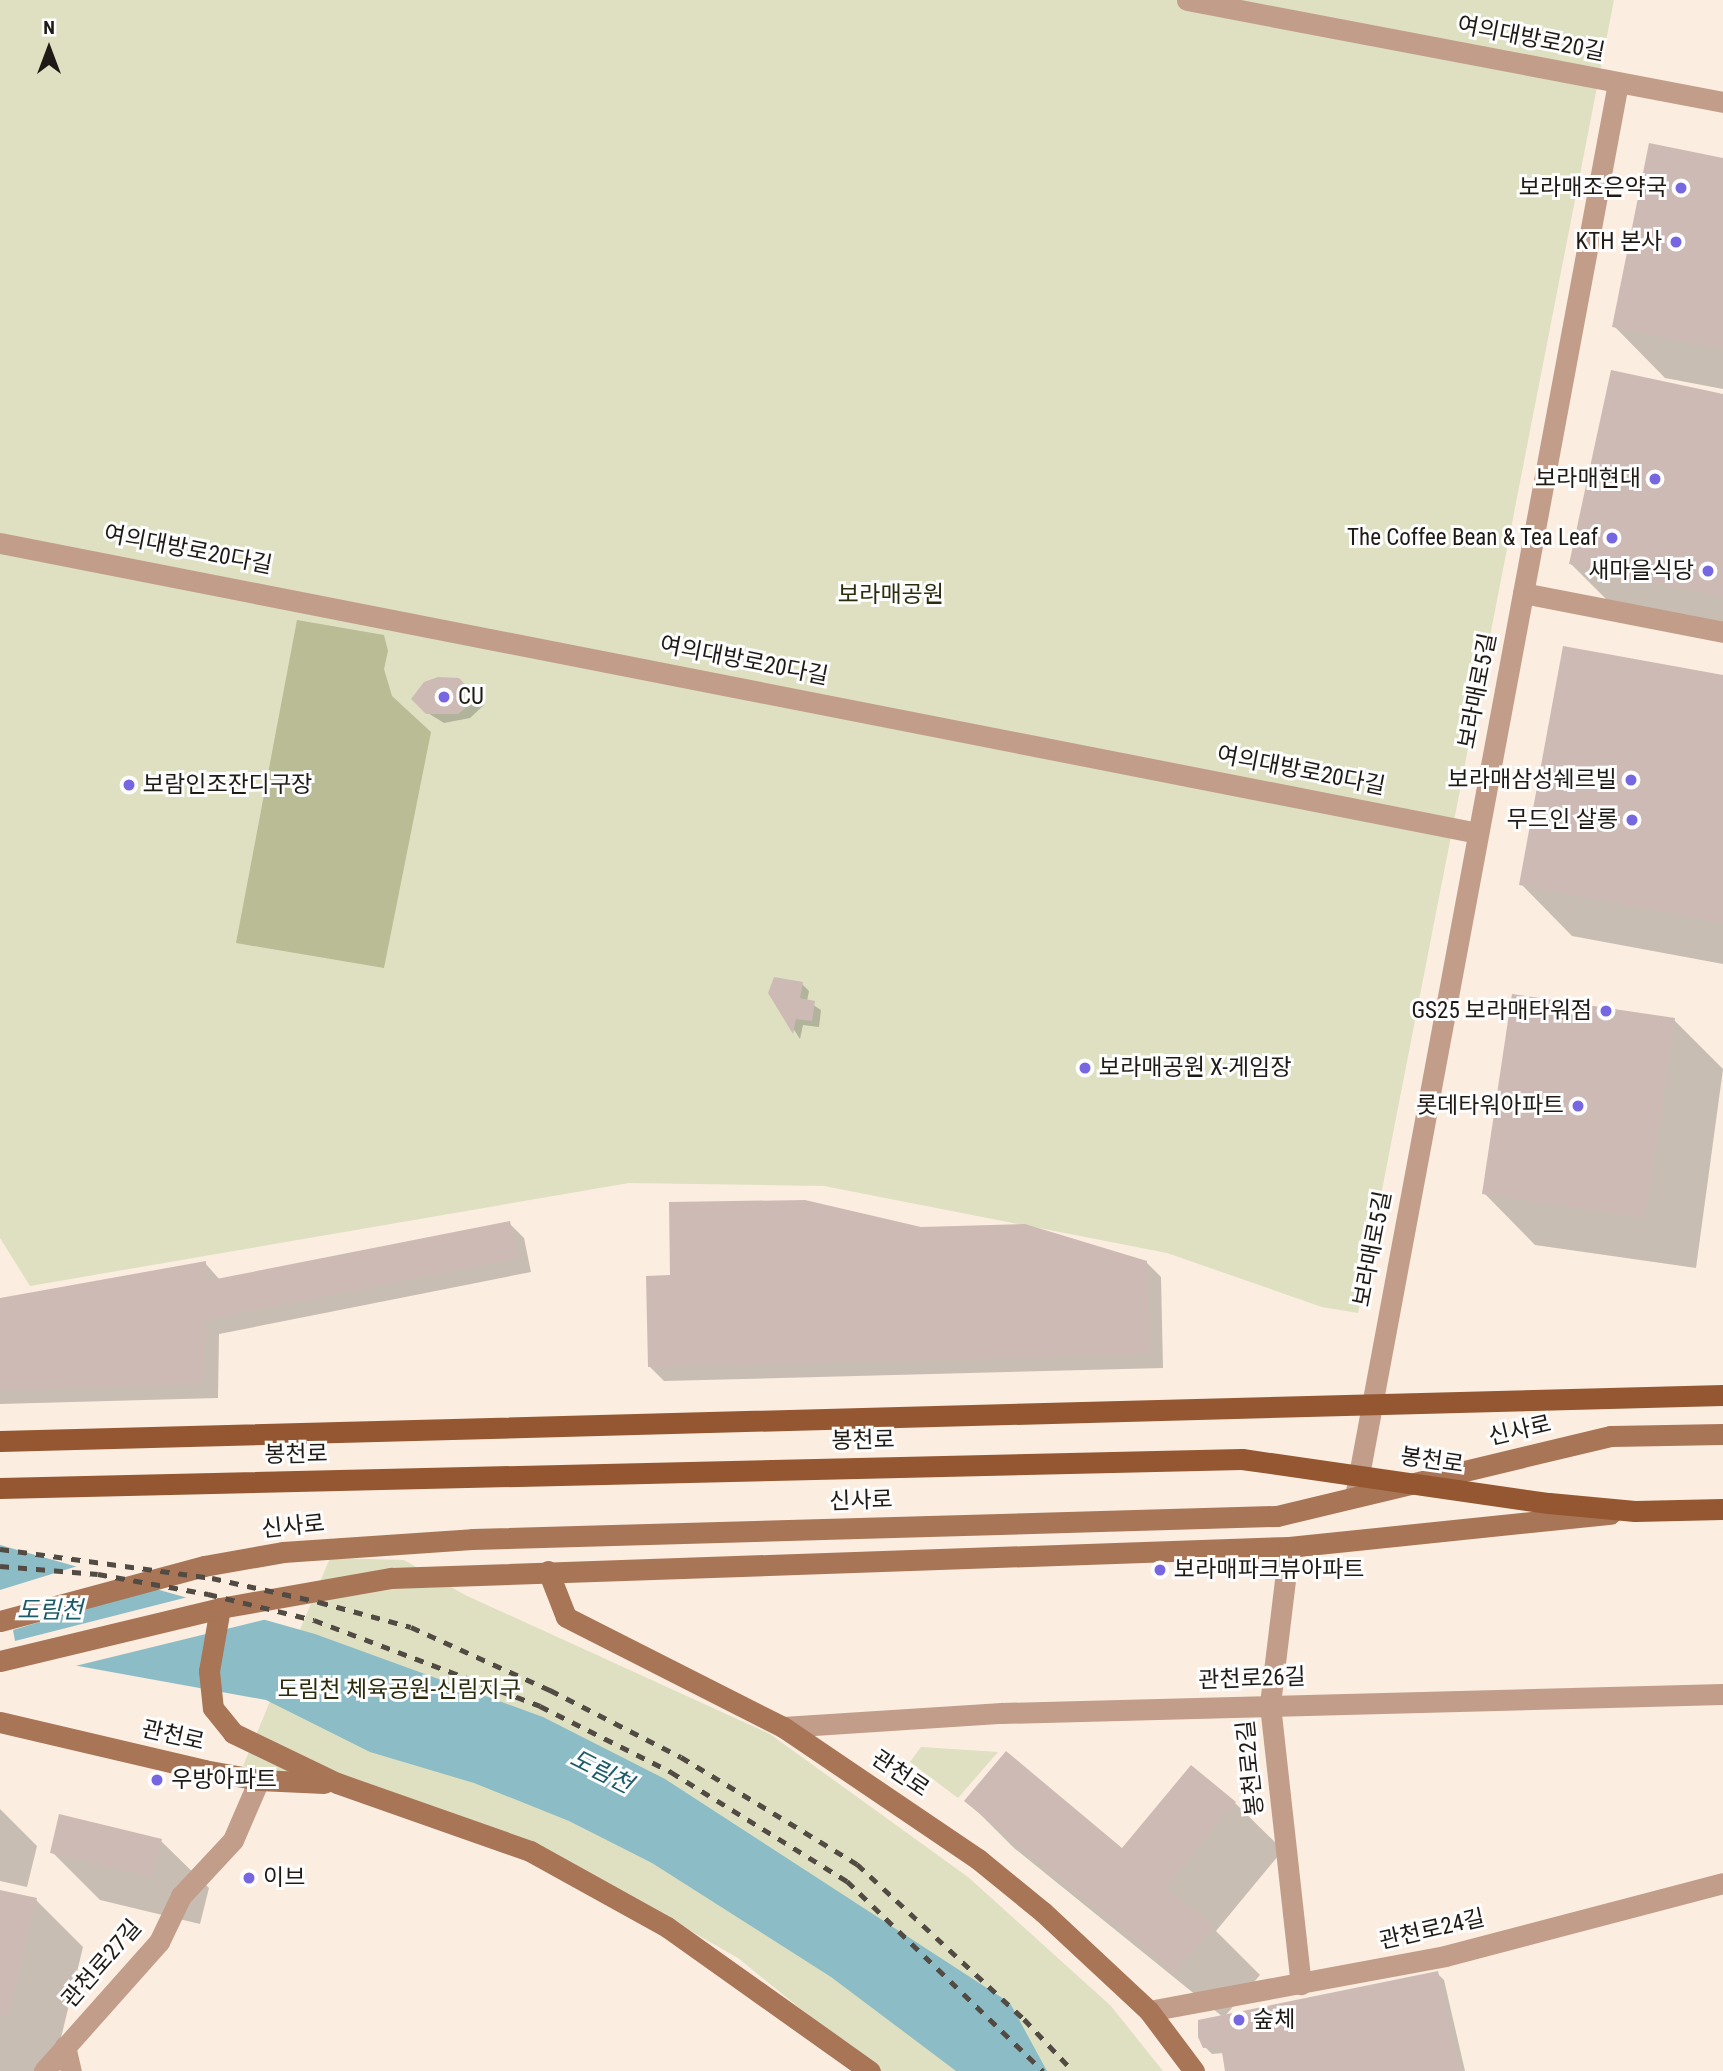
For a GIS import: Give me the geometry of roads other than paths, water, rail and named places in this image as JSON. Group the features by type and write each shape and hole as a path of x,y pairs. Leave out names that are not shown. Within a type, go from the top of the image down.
{"main road":[{"name":"봉천로","path":"0,1441 1372,1401 1723,1395"},
{"name":"신사로","path":"1405,1485 1611,1436 1723,1434"},
{"name":"봉천로","path":"0,1488 1242,1459 1356,1487 1405,1485 1635,1511 1723,1509"},
{"name":"신사로","path":"0,1621 228,1562 283,1552 472,1539 1277,1516 1356,1487"},
{"path":"0,1661 220,1608 391,1578 473,1572 1289,1547 1635,1511"},
{"name":"관천로","path":"548,1571 566,1617 783,1727 978,1859 1043,1912 1149,2011 1194,2071"},
{"name":"관천로","path":"220,1608 210,1644 213,1708 233,1733 337,1783 530,1851 667,1927 870,2071"},
{"name":"관천로","path":"0,1722 259,1780 337,1783"}],"street":[{"name":"여의대방로20길","path":"1187,0 1618,83"},
{"path":"1618,83 1723,102"},
{"name":"보라매로5길","path":"1356,1487 1618,83"},
{"name":"여의대방로20다길","path":"0,542 1478,833"},
{"path":"1523,593 1723,632"},
{"name":"봉천로2길","path":"1289,1547 1270,1705 1301,1984"},
{"name":"관천로26길","path":"783,1727 1002,1713 1723,1693"},
{"name":"관천로27길","path":"44,2071 159,1942 181,1896 233,1840 259,1780"},
{"name":"관천로24길","path":"1149,2011 1445,1956 1723,1882"},
{"path":"65,2046 71,2071"}],"water":[{"name":"도림천","path":"0,1545 315,1634 543,1717 665,1779 1010,2003 1047,2071 956,2071 831,1977 652,1863 569,1821 474,1783 370,1752 266,1700 34,1658 0,1648"}],"railway":[{"path":"0,1549 212,1578 319,1602 411,1627 550,1690 681,1757 857,1864 1024,2019 1073,2071"},
{"path":"0,1566 98,1574 208,1594 314,1620 540,1706 671,1772 847,1881 1043,2071"}],"place":[{"name":"보라매조은약국","path":"1681,188"},
{"name":"KTH 본사","path":"1676,242"},
{"name":"보라매현대","path":"1655,479"},
{"name":"The Coffee Bean & Tea Leaf","path":"1612,538"},
{"name":"새마을식당","path":"1708,571"},
{"name":"CU","path":"444,697"},
{"name":"보라매삼성쉐르빌","path":"1631,780"},
{"name":"보람인조잔디구장","path":"129,785"},
{"name":"무드인 살롱","path":"1632,820"},
{"name":"GS25 보라매타워점","path":"1606,1011"},
{"name":"보라매공원 X-게임장","path":"1085,1068"},
{"name":"롯데타워아파트","path":"1578,1106"},
{"name":"보라매파크뷰아파트","path":"1160,1570"},
{"name":"우방아파트","path":"157,1780"},
{"name":"이브","path":"249,1878"},
{"name":"숲체","path":"1239,2020"}],"park label":[{"name":"보라매공원","path":"891,595"},
{"name":"도림천 체육공원-신림지구","path":"399,1690"}]}
